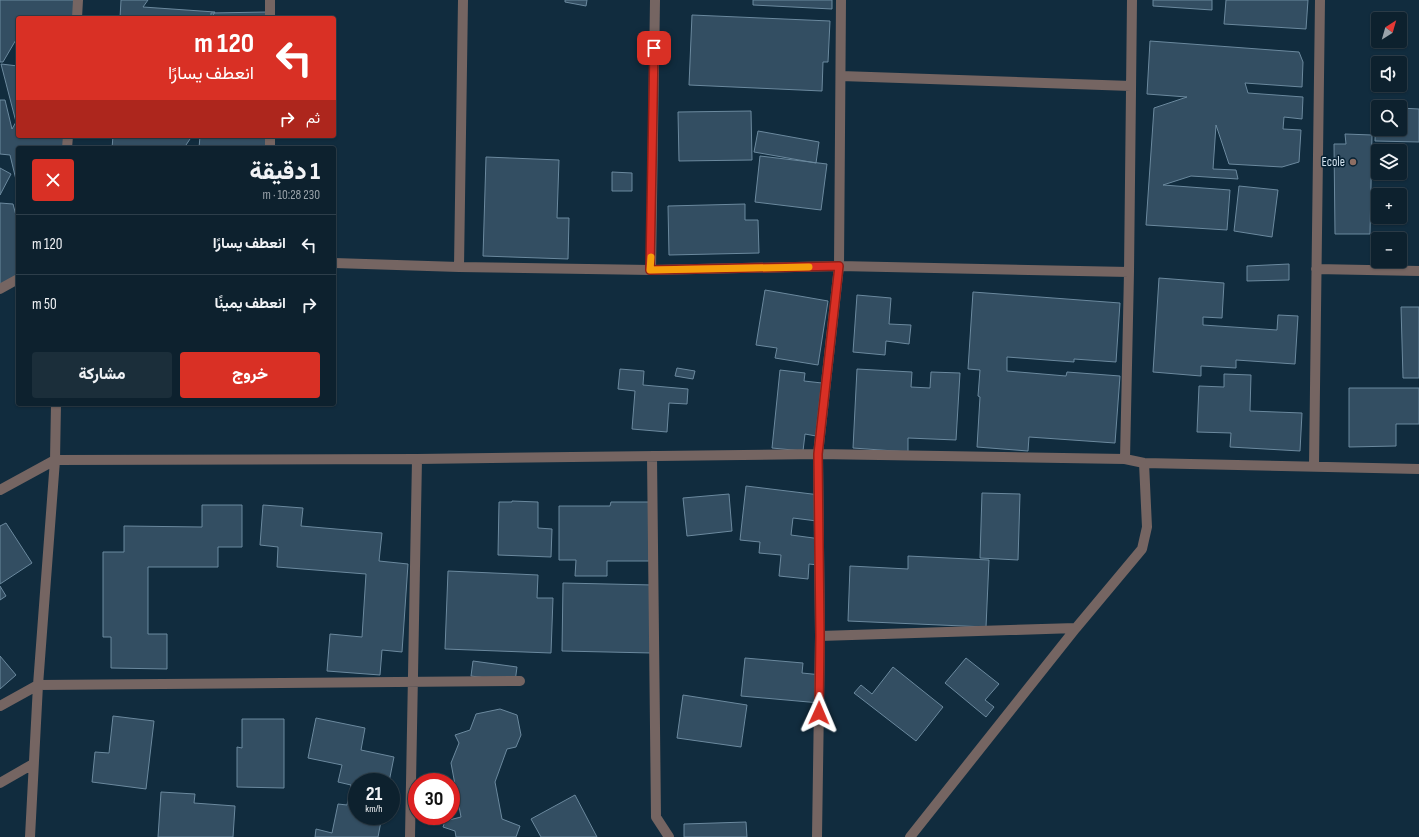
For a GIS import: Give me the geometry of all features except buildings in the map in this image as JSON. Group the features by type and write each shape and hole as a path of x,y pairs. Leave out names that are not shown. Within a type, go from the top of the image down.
{"street":[{"path":"77,16 78,0"},
{"path":"270,0 270,16"},
{"path":"459,267 463,0"},
{"path":"650,270 655,0"},
{"path":"817,837 820,636 818,454 839,266 842,0"},
{"path":"1125,459 1132,0"},
{"path":"1314,466 1320,0"},
{"path":"841,76 1131,86"},
{"path":"336,263 459,267 650,270 839,266 1129,272"},
{"path":"1316,269 1419,271"},
{"path":"0,289 16,280"},
{"path":"30,837 38,685 55,460 56,406"},
{"path":"0,490 55,460 417,459 818,454 1125,459 1144,463 1419,468"},
{"path":"652,456 656,817 669,837"},
{"path":"410,837 417,459"},
{"path":"910,837 1076,628 1142,549 1147,527 1144,463"},
{"path":"820,636 1076,628"},
{"path":"0,706 38,685 520,681"},
{"path":"0,783 33,764"}],"slow traffic":[{"path":"651,257 650,270 809,267"}],"place":[{"name":"Ecole","path":"1353,162"}],"route":[{"path":"654,48 650,270 839,266 818,454 820,636 819,713"}]}
